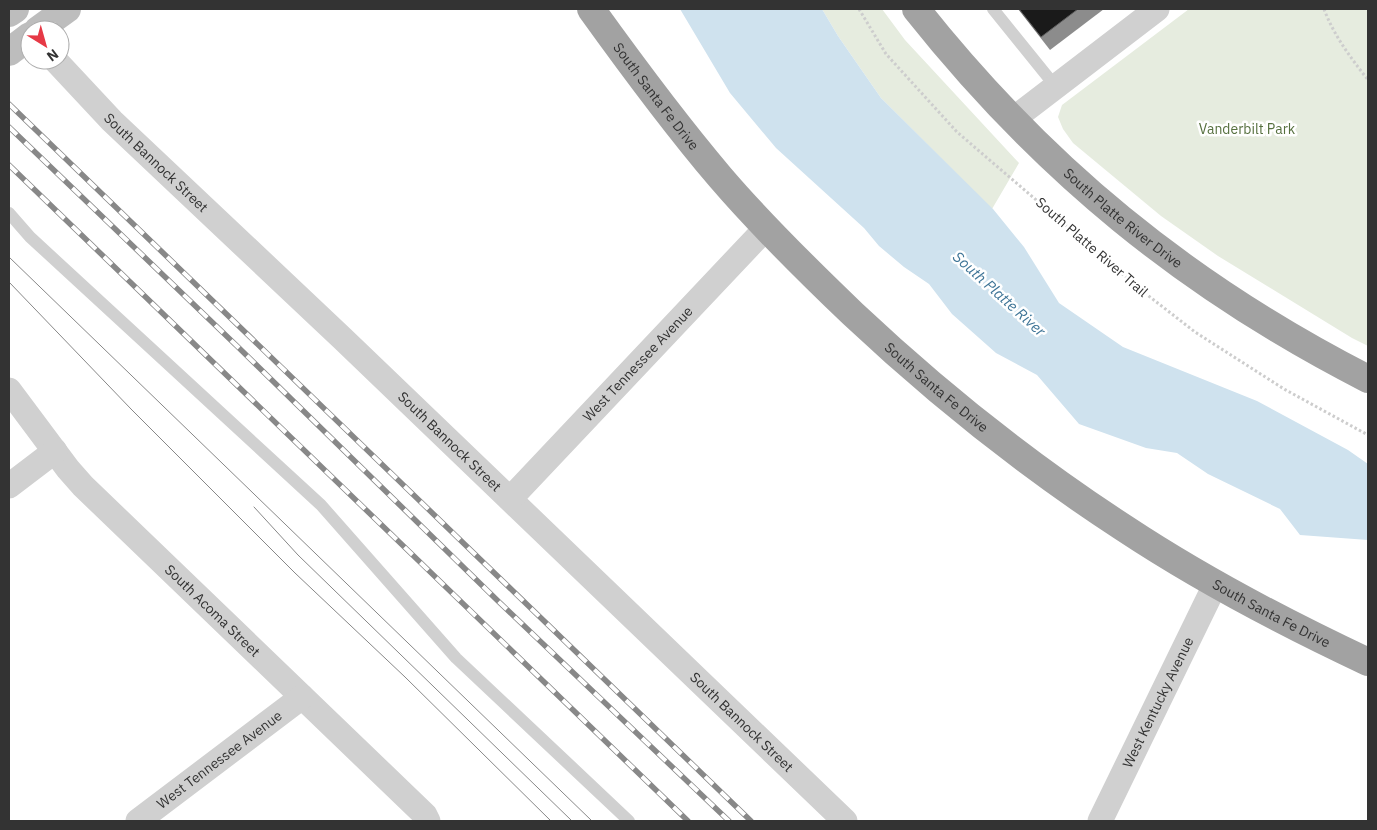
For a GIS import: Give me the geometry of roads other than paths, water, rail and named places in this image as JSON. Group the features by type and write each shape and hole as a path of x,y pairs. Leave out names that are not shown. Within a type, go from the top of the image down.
{"highway":[{"name":"South Santa Fe Drive","path":"591,9 631,65 720,178 766,228 817,280 883,341 975,420 1096,510 1149,544 1293,625 1368,662"},
{"name":"South Platte River Drive","path":"916,9 961,64 1012,120 1078,183 1168,257 1266,322 1368,379"}],"main road":[{"path":"9,13 16,9"},
{"path":"52,20 67,9"},
{"path":"9,52 20,44"}],"street":[{"path":"16,9 25,20"},
{"path":"1012,120 1157,9"},
{"name":"South Bannock Street","path":"64,70 112,122 322,319 844,821"},
{"name":"West Tennessee Avenue","path":"510,499 766,228"},
{"name":"South Acoma Street","path":"9,390 83,486 425,815 428,821"},
{"path":"9,486 55,451"},
{"name":"West Kentucky Avenue","path":"1100,821 1216,583"},
{"name":"West Tennessee Avenue","path":"138,821 302,698"}],"lane":[{"path":"994,9 1056,87"},
{"path":"9,214 30,237 321,505 456,658 629,821"}],"water":[{"name":"South Platte River","path":"680,9 822,9 838,36 881,98 993,209 1024,247 1059,303 1123,347 1257,401 1348,450 1368,464 1368,540 1300,535 1280,509 1208,474 1177,453 1146,448 1079,424 1037,375 996,353 952,314 929,284 904,267 879,246 864,228 776,148 730,93"}],"tram line":[{"path":"9,257 592,821"},
{"path":"9,282 131,409 295,573 405,677 551,821"},
{"path":"254,507 298,555 572,821"}],"railway":[{"path":"9,104 751,821"},
{"path":"9,127 498,601 729,821"},
{"path":"9,165 688,821"}],"park label":[{"name":"Vanderbilt Park","path":"1247,129"}]}
